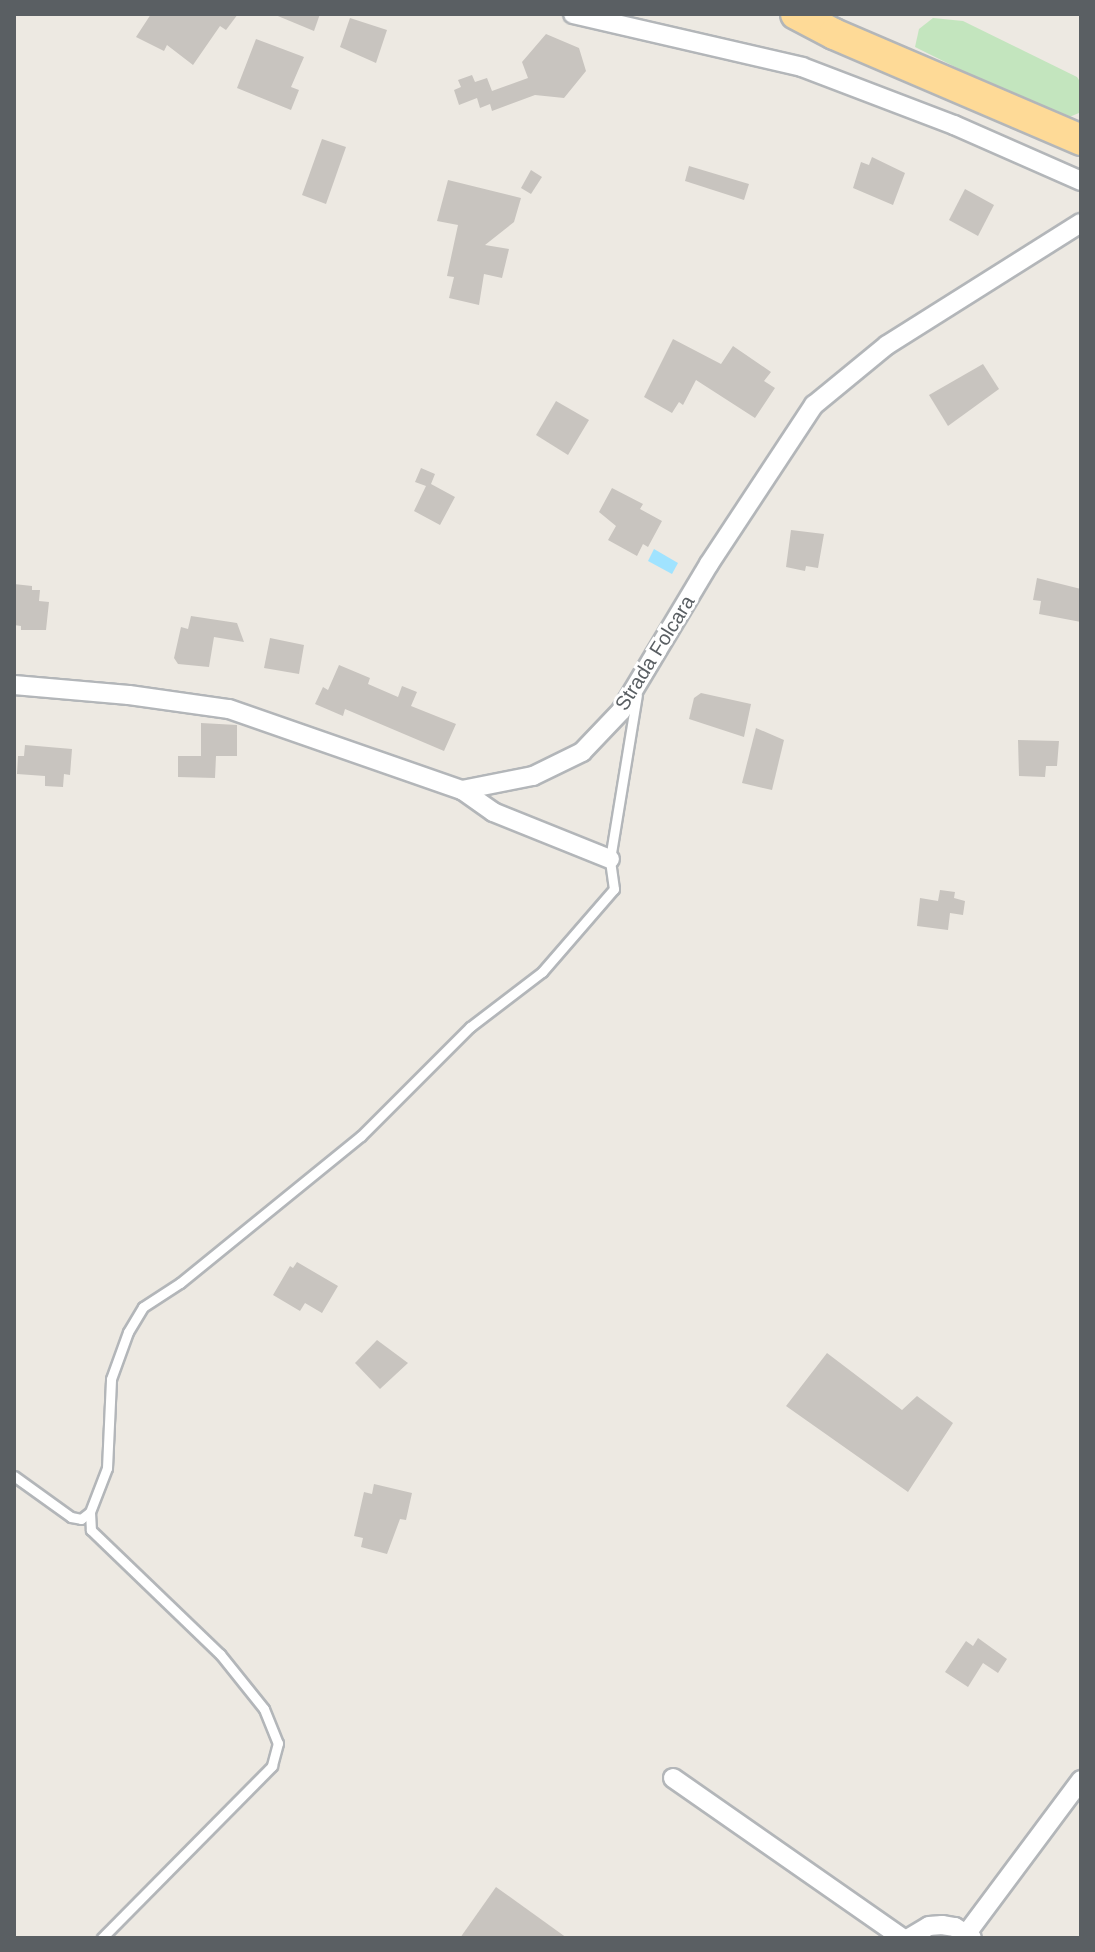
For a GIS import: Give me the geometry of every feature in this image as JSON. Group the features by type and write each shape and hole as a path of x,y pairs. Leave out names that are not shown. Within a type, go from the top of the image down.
{"highway":[{"path":"796,14 834,34 1081,140"}],"street":[{"path":"573,14 802,67 954,125 1081,181"},
{"name":"Strada Folcara","path":"462,790 533,776 582,752 621,711 709,564 814,405 887,345 1081,223"},
{"path":"14,685 229,709 462,790 493,812 610,859"},
{"path":"673,1778 902,1938"},
{"path":"909,1938 929,1926 942,1925 970,1936 1081,1780"}],"lane":[{"path":"102,1938 128,1908 272,1766 278,1743 264,1709 220,1654 91,1530 90,1512 107,1468 111,1379 128,1332 143,1307 180,1283 361,1136 470,1027 542,972 614,889 610,859 640,680"},
{"path":"14,1476 71,1517 81,1519 90,1512"}],"green space":[{"path":"933,18 963,21 1077,77 1081,83 1079,113 1062,120 915,47 919,29"}],"water":[{"path":"654,549 678,563 672,574 648,561"}],"building":[{"path":"151,14 238,14 226,30 220,26 193,65 167,45 164,51 136,37"},
{"path":"273,14 320,14 314,31"},
{"path":"350,18 387,30 376,63 340,47"},
{"path":"546,34 579,48 586,71 564,98 535,95 492,111 490,104 480,108 477,98 459,105 454,90 461,87 458,80 472,75 475,82 487,78 492,91 528,78 522,62"},
{"path":"256,39 304,57 291,87 299,90 291,110 237,88"},
{"path":"322,139 346,147 326,204 302,195"},
{"path":"872,157 905,173 893,205 853,188 861,162 869,165"},
{"path":"689,166 749,184 744,200 685,181"},
{"path":"531,170 542,177 531,194 521,188"},
{"path":"448,180 521,198 514,222 485,245 509,249 502,278 484,274 479,305 449,298 454,277 447,276 458,225 437,221"},
{"path":"965,189 994,205 978,236 949,220"},
{"path":"673,339 721,364 733,346 771,372 764,381 775,388 755,418 696,380 683,405 679,402 672,413 644,397"},
{"path":"983,364 999,389 948,426 929,395"},
{"path":"556,401 589,420 568,455 536,435"},
{"path":"421,468 435,474 431,484 455,497 440,525 414,511 426,486 415,482"},
{"path":"612,488 643,504 640,509 662,521 648,547 643,544 637,556 608,540 616,526 599,512"},
{"path":"791,530 824,534 818,568 806,566 805,571 786,567"},
{"path":"1037,578 1081,589 1081,622 1039,614 1041,601 1033,600"},
{"path":"14,584 40,590 39,601 49,602 46,630 21,630 21,626 14,625"},
{"path":"191,616 237,623 244,642 214,637 209,667 178,664 174,658 181,627 188,629"},
{"path":"270,638 304,645 299,674 264,668"},
{"path":"339,665 370,678 368,684 398,697 402,686 417,692 411,706 456,724 444,751 345,709 343,716 315,704 323,687 328,690"},
{"path":"701,693 751,704 744,737 689,719 694,698"},
{"path":"201,723 237,725 237,756 216,756 215,778 178,777 178,756 201,756"},
{"path":"756,728 784,740 772,790 742,783"},
{"path":"1018,740 1059,741 1057,766 1046,766 1045,777 1019,776"},
{"path":"25,745 72,749 70,775 64,774 63,787 45,786 45,776 17,774 18,756 24,756"},
{"path":"940,890 955,892 954,898 965,901 963,915 950,913 948,930 917,926 920,898 938,901"},
{"path":"297,1262 338,1286 322,1313 305,1303 300,1311 273,1295 290,1266 293,1268"},
{"path":"377,1340 408,1363 380,1389 355,1363"},
{"path":"827,1353 902,1410 917,1396 953,1423 908,1492 786,1406"},
{"path":"374,1484 412,1493 406,1520 400,1519 387,1554 361,1547 363,1538 354,1536 364,1492 372,1494"},
{"path":"978,1638 1007,1659 998,1673 983,1663 968,1687 945,1672 966,1641 973,1646"},
{"path":"496,1887 567,1938 460,1938"}]}
